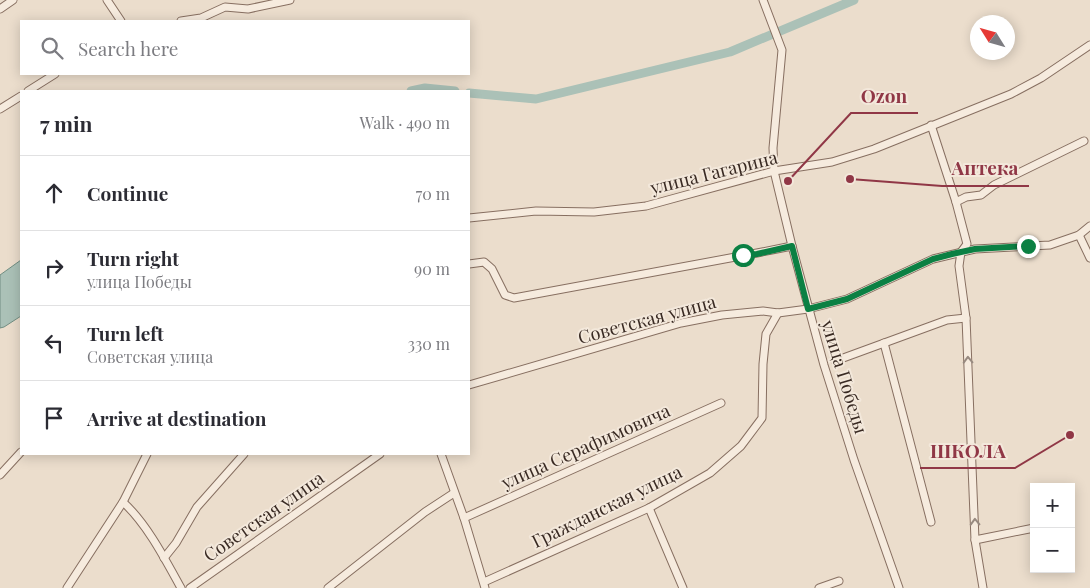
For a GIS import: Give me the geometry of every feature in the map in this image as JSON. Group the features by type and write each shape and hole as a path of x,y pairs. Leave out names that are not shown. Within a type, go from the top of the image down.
{"street":[{"path":"0,9 13,0"},
{"path":"107,0 120,20"},
{"path":"188,20 201,18 225,7 248,9 290,0"},
{"name":"улица Победы","path":"763,0 782,50 774,148 774,171 808,309 854,460 899,588"},
{"name":"улица Гагарина","path":"470,218 536,211 594,212 646,206 774,171 832,162 1011,94 1041,78 1090,45"},
{"path":"30,90 53,75"},
{"path":"0,109 20,97"},
{"path":"931,125 956,202 967,244 961,252 958,266 966,318 975,540 983,588"},
{"path":"956,202 966,197 981,195 994,185 1084,141"},
{"name":"Советская улица","path":"470,385 681,323 722,315 808,309 847,299 933,259 975,249 1050,244 1079,235 1090,226"},
{"path":"1079,235 1090,258"},
{"path":"470,264 484,262 492,269 505,295 514,298 792,246"},
{"name":"Гражданская улица","path":"485,585 649,508 710,473 741,446 762,418 763,364 766,334 778,312"},
{"path":"835,361 947,320 966,318"},
{"path":"884,343 931,522"},
{"name":"улица Серафимовича","path":"464,518 721,403"},
{"path":"0,475 20,453"},
{"path":"67,588 123,502 146,455"},
{"path":"164,558 184,530 197,507 243,455"},
{"name":"Советская улица","path":"190,588 379,455"},
{"path":"441,455 485,585"},
{"path":"328,588 425,512 454,493"},
{"path":"123,502 132,511 164,558 181,588"},
{"path":"649,508 683,588"},
{"path":"975,540 1030,529"},
{"path":"819,588 839,581"}],"shaded area":[{"path":"20,261 20,317 0,328 0,275"}],"waterway":[{"path":"470,93 536,99 730,52 854,0"},
{"path":"416,90 425,88 445,90"}],"place":[{"name":"Аптека","path":"850,179"},
{"name":"Ozon","path":"788,181"},
{"name":"ШКОЛА","path":"1070,435"}],"route":[{"path":"743,255 757,254 792,246 808,309 847,299 933,259 975,249 1028,246"}]}
